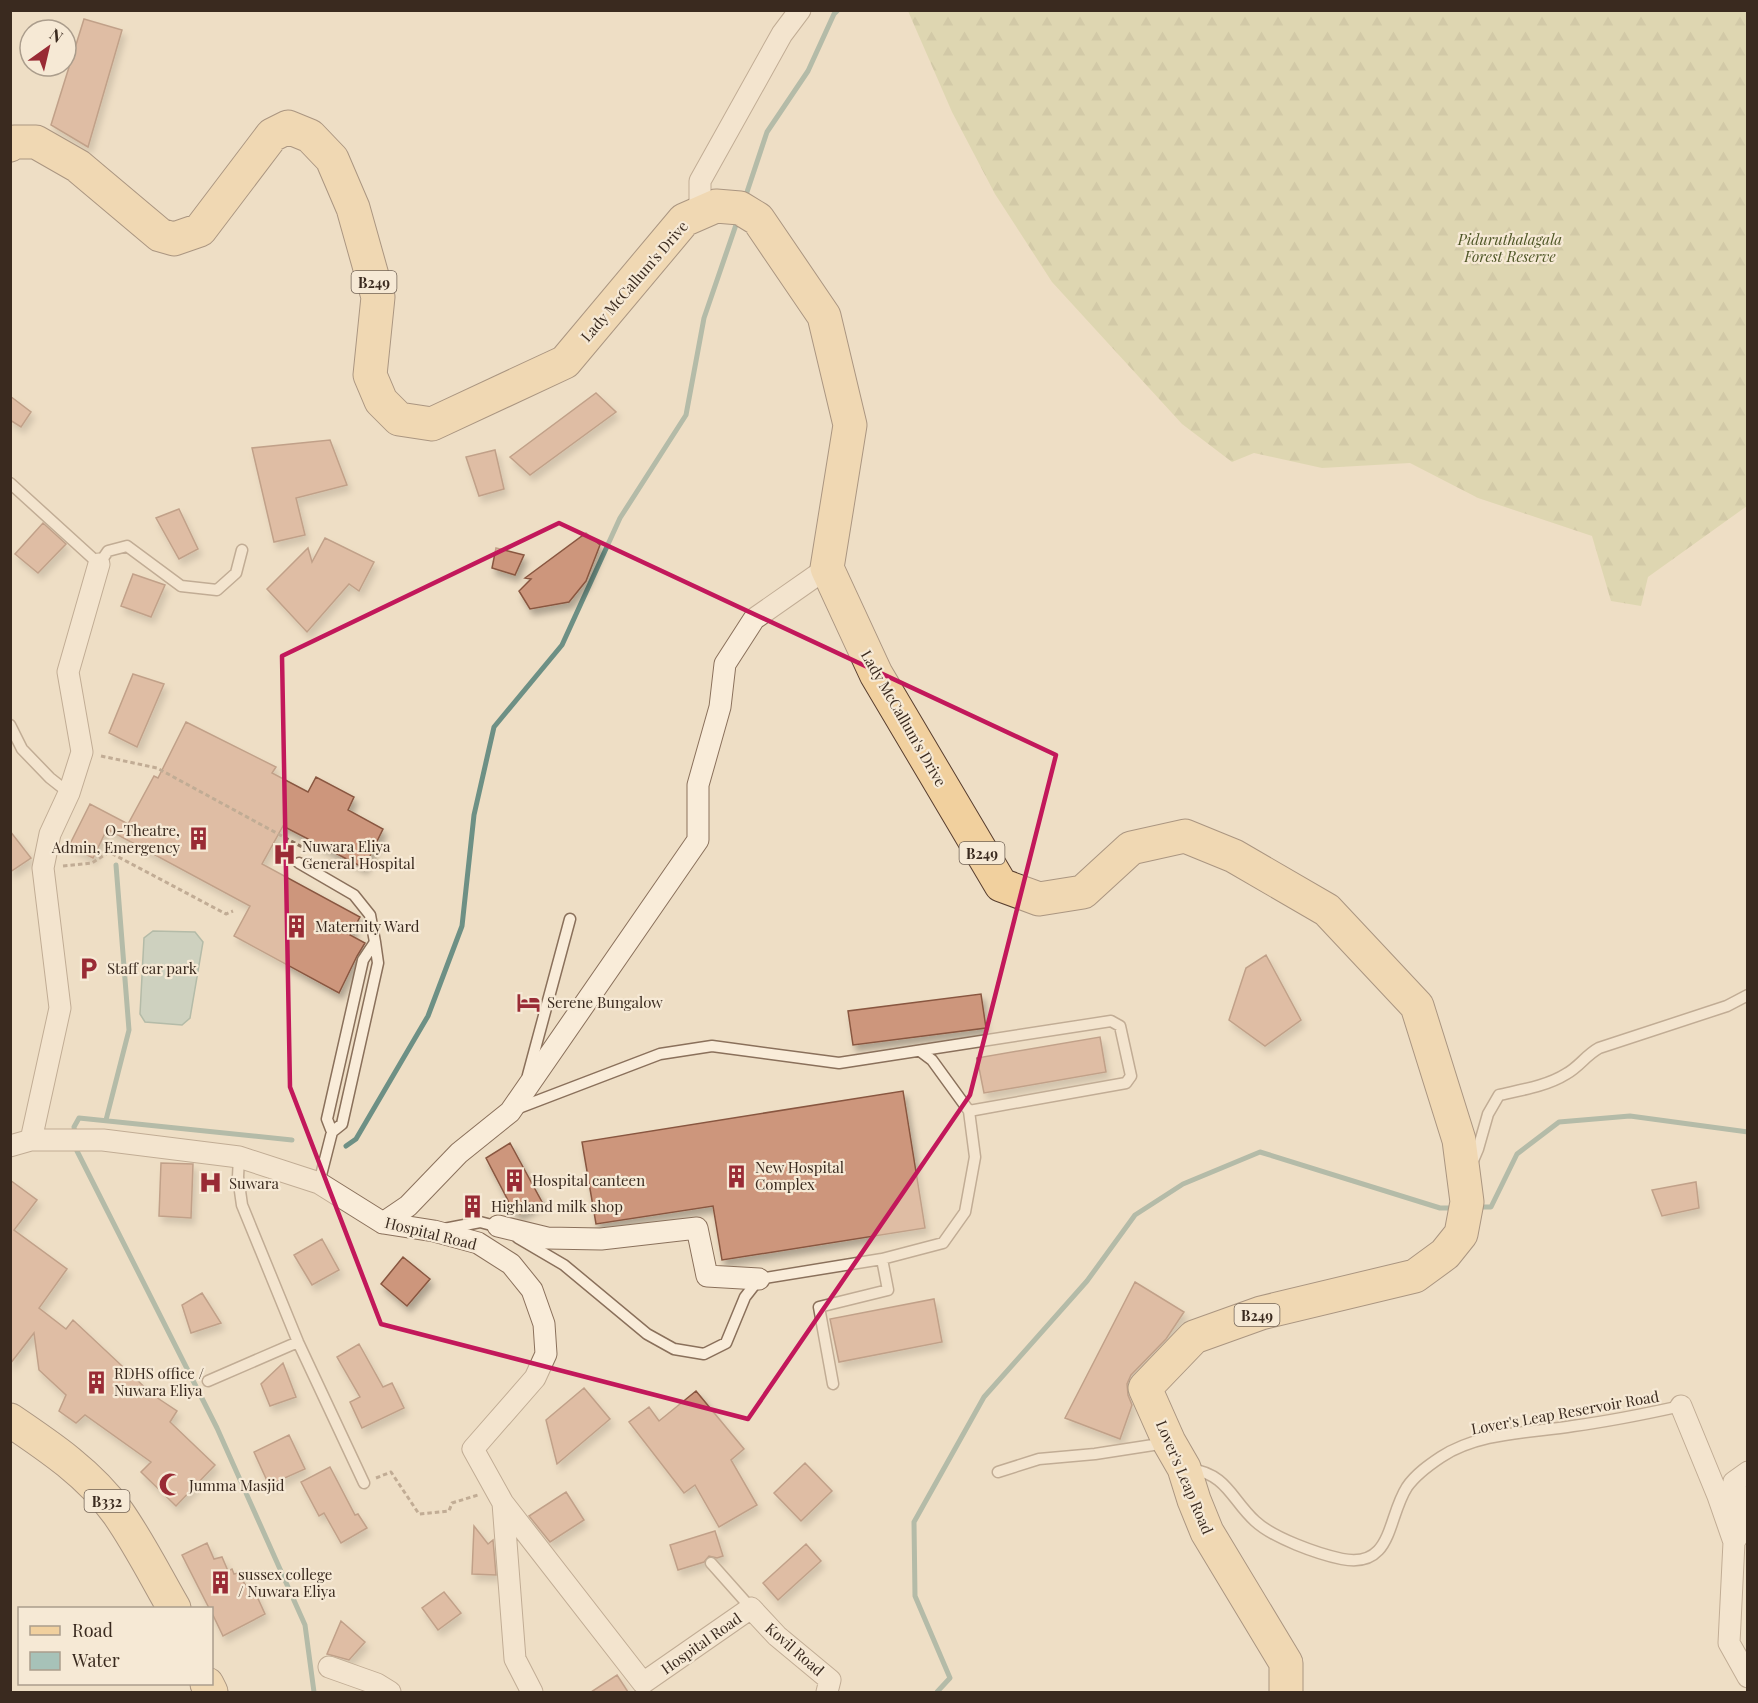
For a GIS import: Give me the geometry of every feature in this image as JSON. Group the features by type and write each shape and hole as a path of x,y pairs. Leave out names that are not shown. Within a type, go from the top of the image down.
{"main road":[{"name":"Lady McCallum's Drive","path":"10,145 14,142 36,142 78,166 160,235 174,239 200,230 272,135 288,127 310,136 332,159 353,208 378,297 370,375 381,401 399,418 432,424 564,362 684,220 708,209"},
{"path":"708,209 740,208 758,219 824,316 850,425 827,568"},
{"name":"Lady McCallum's Drive","path":"827,568 876,674 1001,885 1039,898 1083,892 1131,848 1185,836 1234,856 1327,910 1417,1006 1459,1140 1463,1165"},
{"name":"Lover's Leap Road","path":"1286,1692 1286,1662 1207,1532 1177,1455 1145,1388 1194,1337 1261,1313 1415,1276 1445,1254 1461,1233 1467,1202 1463,1165"},
{"name":"B332","path":"10,1420 53,1449 87,1478 117,1513 173,1607"}],"street":[{"path":"708,209 700,181 782,34 800,10"},
{"path":"32,1140 60,1008 43,868 50,834 69,793 82,752 68,672 99,564"},
{"path":"383,1223 408,1206 459,1153 510,1112 698,840 699,784 720,707 725,664 754,618 827,568"},
{"name":"Hospital Road","path":"10,1146 32,1140 103,1140 239,1157 319,1182 383,1223 434,1231 478,1243 511,1264 532,1290 544,1324 546,1354 535,1378 474,1449 499,1496 643,1683 751,1608"},
{"path":"498,1226 547,1238 601,1239 697,1228 707,1276 759,1280"},
{"path":"1681,1406 1734,1542 1729,1643 1748,1677"},
{"path":"1734,1542 1744,1526 1734,1482 1748,1472"},
{"path":"499,1496 515,1659 532,1692"},
{"name":"Kovil Road","path":"751,1608 777,1636 830,1680 827,1692"},
{"path":"329,1667 377,1684 390,1692"}],"lane":[{"path":"10,483 99,564 108,551 126,546 181,586 217,590 236,573 242,550"},
{"path":"10,725 22,749 50,778 69,793"},
{"path":"298,863 354,895 370,915 375,942 363,960 327,1119 332,1132 319,1182"},
{"path":"524,1092 570,919"},
{"path":"1463,1165 1471,1164 1475,1159 1488,1114 1499,1095 1564,1076 1589,1053 1599,1048 1727,1006 1748,995"},
{"path":"510,1112 660,1054 712,1046 839,1063 1111,1021 1120,1026 1131,1076 1126,1083 969,1111"},
{"path":"434,1231 480,1222 498,1226 564,1265 647,1334 674,1349 704,1354 726,1343 745,1296 759,1280 882,1259 943,1243 965,1212 975,1157 969,1111 932,1060 920,1051"},
{"path":"239,1157 238,1177 242,1205 298,1342 364,1483"},
{"path":"833,1384 819,1307 888,1290 882,1259"},
{"path":"208,1381 298,1342"},
{"name":"Lover's Leap Reservoir Road","path":"1177,1455 1219,1479 1255,1521 1270,1532 1305,1547 1343,1559 1356,1560 1370,1557 1380,1551 1408,1486 1430,1464 1457,1447 1493,1438 1635,1416 1681,1406"},
{"path":"998,1472 1038,1459 1095,1454 1177,1455"},
{"path":"711,1563 751,1608"}],"path":[{"path":"82,752 157,768 307,850 298,863"},
{"path":"43,868 92,863 109,852 225,914 233,911"},
{"path":"364,1483 391,1472 418,1514 449,1511 452,1503 499,1496"}],"highlighted area":[{"path":"559,523 1056,755 970,1095 748,1419 381,1324 290,1087 282,656"}],"green space":[{"name":"Piduruthalagala Forest Reserve","path":"908,11 1747,11 1747,506 1648,577 1641,606 1611,601 1592,536 1478,498 1410,463 1322,468 1254,453 1232,462 1182,424 1052,282 995,194 952,112"}],"water":[{"path":"153,931 195,932 203,942 190,1018 182,1025 145,1022 140,1014 144,938"}],"building":[{"path":"84,19 122,30 88,147 51,125 66,78 78,78 78,38"},
{"path":"596,393 616,412 530,475 510,457"},
{"path":"10,396 31,412 21,427 10,420"},
{"path":"330,440 347,485 296,498 305,535 274,542 252,448"},
{"path":"495,450 504,489 479,496 466,457"},
{"path":"179,509 198,549 179,559 156,518"},
{"path":"43,523 66,544 38,573 15,554"},
{"path":"586,533 600,545 586,581 569,602 530,609 519,591 531,579 525,578"},
{"path":"325,538 374,562 359,591 349,584 307,632 267,589 308,548 312,562"},
{"path":"496,548 524,555 515,575 492,568"},
{"path":"133,574 165,585 151,617 121,606"},
{"path":"133,674 164,684 137,747 109,733"},
{"path":"186,722 276,767 272,773 308,792 316,777 354,797 348,810 383,829 364,868 283,826 262,864 360,917 350,935 365,943 339,993 234,936 250,906 107,829 93,858 69,846 90,804 128,824 154,776 158,778"},
{"path":"10,831 31,858 10,872"},
{"path":"1266,955 1301,1020 1265,1046 1229,1020 1246,968"},
{"path":"981,994 986,1028 853,1045 848,1011"},
{"path":"1100,1037 1106,1072 984,1093 977,1058"},
{"name":"New Hospital Complex","path":"903,1091 925,1228 722,1260 713,1206 596,1224 582,1142"},
{"name":"Hospital canteen","path":"510,1143 542,1202 520,1214 513,1210 486,1158"},
{"path":"161,1163 193,1164 191,1218 159,1216"},
{"path":"10,1180 37,1200 14,1230 67,1269 39,1308 66,1329 73,1320 153,1395 177,1411 170,1422 215,1465 176,1506 141,1472 151,1462 85,1415 76,1423 59,1411 66,1395 39,1370 34,1333 10,1364"},
{"path":"1696,1182 1699,1208 1662,1216 1652,1190"},
{"path":"322,1239 339,1270 312,1285 294,1255"},
{"path":"403,1257 430,1279 407,1306 381,1284"},
{"path":"1135,1282 1184,1312 1166,1339 1131,1375 1127,1384 1132,1405 1120,1439 1065,1418"},
{"path":"202,1293 221,1323 191,1333 182,1305"},
{"path":"934,1299 942,1342 839,1362 830,1319"},
{"path":"359,1344 383,1387 392,1383 404,1408 362,1428 350,1402 360,1397 337,1357"},
{"path":"283,1363 296,1397 270,1406 261,1384"},
{"path":"584,1388 610,1419 557,1464 546,1420"},
{"path":"696,1391 744,1449 731,1460 757,1505 719,1527 695,1485 684,1493 629,1422 649,1407 659,1421"},
{"path":"289,1435 305,1469 269,1485 254,1452"},
{"path":"805,1463 832,1491 801,1521 774,1493"},
{"path":"330,1467 355,1515 358,1514 367,1528 341,1543 324,1513 319,1516 301,1482"},
{"path":"566,1492 584,1520 550,1542 529,1516"},
{"path":"474,1526 488,1544 493,1540 496,1575 472,1574"},
{"path":"715,1531 723,1556 717,1558 709,1556 704,1562 678,1570 670,1545"},
{"name":"sussex college / Nuwara Eliya","path":"207,1543 214,1559 222,1557 228,1571 232,1569 234,1574 238,1573 251,1594 255,1592 265,1614 223,1636 213,1615 213,1607 208,1607 182,1555"},
{"path":"806,1544 821,1561 778,1600 763,1583"},
{"path":"444,1592 461,1613 438,1630 422,1608"},
{"path":"341,1621 365,1642 349,1660 327,1654"},
{"path":"617,1675 628,1692 591,1692"}],"waterway":[{"path":"745,198 767,132 808,71 834,14 838,10"},
{"path":"346,1146 356,1139 428,1016 462,926 474,815 494,727 562,645 620,518 686,415 704,318 738,219"},
{"path":"106,1120 129,1030 116,865"},
{"path":"1476,1207 1491,1207 1517,1154 1559,1122 1630,1116 1748,1132"},
{"path":"75,1134 74,1127 79,1118 292,1140"},
{"path":"76,1143 77,1151 217,1428 305,1625 314,1692"},
{"path":"937,1692 950,1678 915,1596 914,1522 984,1397 1087,1281 1135,1215 1183,1184 1260,1152 1440,1208 1455,1208"}],"place":[{"name":"O-Theatre, Admin, Emergency","path":"198,839"},
{"name":"Nuwara Eliya General Hospital","path":"284,855"},
{"name":"Maternity Ward","path":"297,926"},
{"name":"Staff car park","path":"89,968"},
{"name":"Serene Bungalow","path":"529,1002"},
{"name":"New Hospital Complex","path":"737,1176"},
{"name":"Hospital canteen","path":"514,1180"},
{"name":"Suwara","path":"211,1183"},
{"name":"Highland milk shop","path":"473,1206"},
{"name":"RDHS office / Nuwara Eliya","path":"96,1382"},
{"name":"Jumma Masjid","path":"171,1485"},
{"name":"sussex college / Nuwara Eliya","path":"220,1583"}]}
